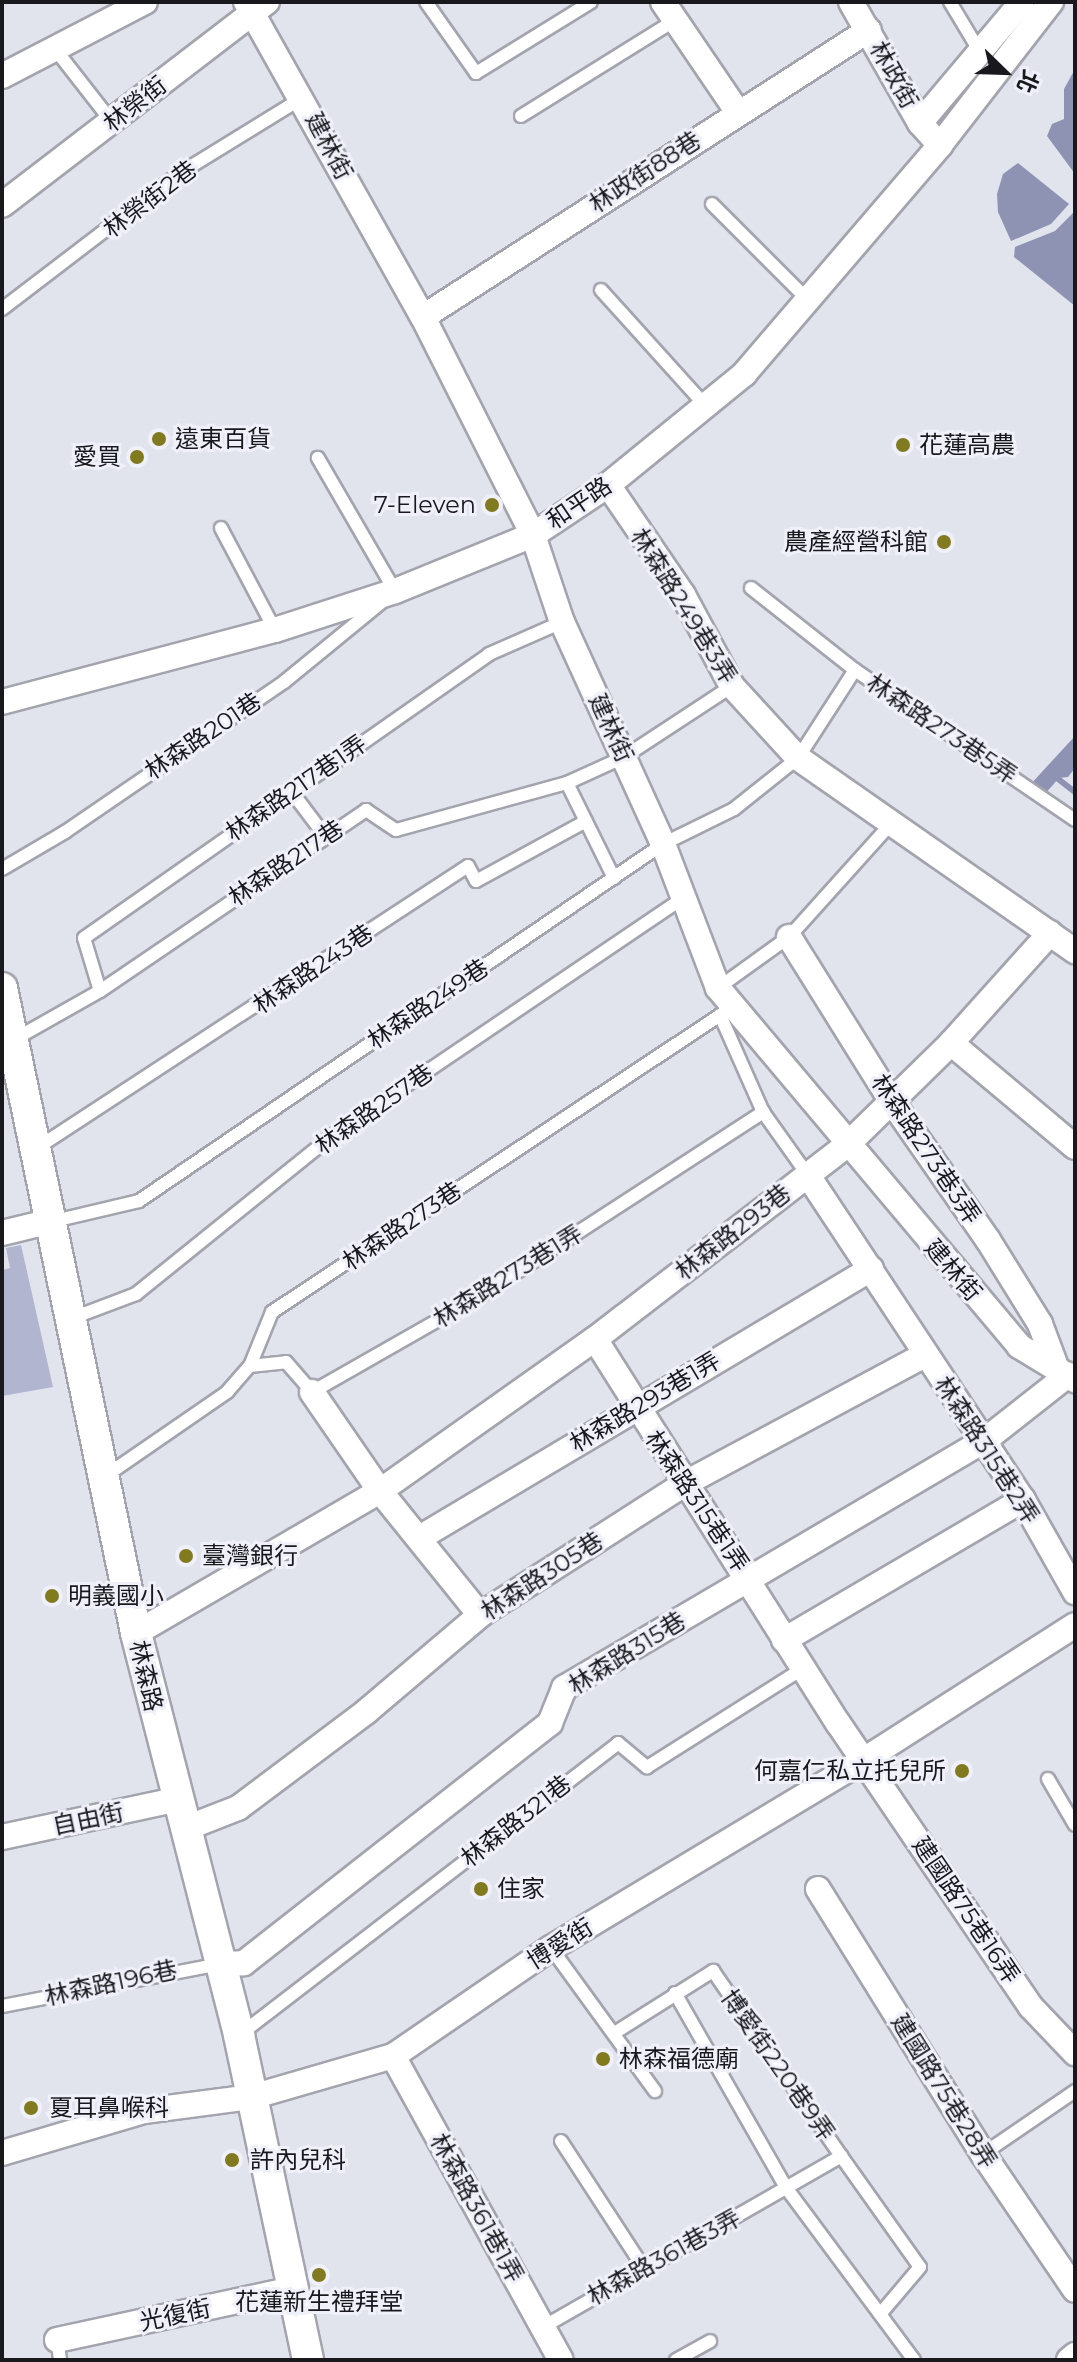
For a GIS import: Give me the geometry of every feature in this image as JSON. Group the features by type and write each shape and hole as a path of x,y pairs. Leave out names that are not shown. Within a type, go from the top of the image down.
{"street":[{"path":"2,76 145,2"},
{"name":"林政街","path":"851,2 920,123 940,145"},
{"path":"920,123 1022,2"},
{"name":"和平路","path":"2,702 275,630 395,591 533,535 608,485 744,374 940,145 1051,2"},
{"name":"建林街","path":"254,5 423,317 533,535 562,622 663,844 724,1003 1019,1346 1066,1373"},
{"name":"林榮街","path":"2,205 112,122 254,5"},
{"path":"669,11 737,111"},
{"name":"林政街88巷","path":"423,317 737,111 869,30"},
{"name":"林森路249巷3弄","path":"608,485 683,595 732,686 798,758 889,826"},
{"path":"889,826 1075,951"},
{"name":"林森路293巷","path":"136,1633 380,1491 595,1339 847,1145 951,1043 1050,933"},
{"name":"林森路273巷3弄","path":"789,937 892,1102 1003,1264 1066,1373"},
{"name":"林森路","path":"2,988 37,1148 47,1222 136,1633 175,1800 239,2035 308,2360"},
{"path":"951,1043 1075,1147"},
{"name":"林森路315巷2弄","path":"807,1174 1023,1500 1075,1592"},
{"path":"2,1233 47,1222"},
{"name":"林森路293巷1弄","path":"421,1537 871,1269"},
{"name":"林森路315巷1弄","path":"595,1339 684,1484 750,1580"},
{"name":"林森路305巷","path":"184,1829 238,1808 367,1711 480,1615 684,1484 925,1355"},
{"name":"林森路315巷","path":"220,1964 244,1963 550,1723 564,1688 984,1441 1066,1373"},
{"path":"312,1392 380,1491 421,1537 480,1615"},
{"path":"784,1640 1023,1500"},
{"path":"750,1580 802,1669 864,1760"},
{"name":"博愛街","path":"2,2153 144,2111 252,2097 393,2056 551,1948 864,1760 1075,1625"},
{"name":"建國路75巷16弄","path":"864,1760 1031,2007 1075,2053"},
{"name":"自由街","path":"2,1837 175,1800"},
{"name":"建國路75巷28弄","path":"818,1889 983,2154 1075,2290"},
{"name":"林森路361巷1弄","path":"393,2056 561,2360"},
{"name":"光復街","path":"59,2350 292,2289"},
{"path":"1069,2360 1075,2355"}],"lane":[{"path":"426,2 476,73 591,2"},
{"path":"950,2 980,52"},
{"path":"521,116 669,11"},
{"path":"55,49 112,122"},
{"name":"林榮街2巷","path":"2,309 177,175 304,97"},
{"path":"712,204 808,300"},
{"path":"601,290 705,405"},
{"path":"318,458 395,591"},
{"path":"221,528 275,630"},
{"path":"751,588 855,670"},
{"name":"林森路201巷","path":"2,869 65,832 284,682 395,591"},
{"name":"林森路217巷1弄","path":"100,991 84,938 489,654 562,622"},
{"name":"林森路273巷5弄","path":"798,758 855,670 1075,820"},
{"name":"林森路217巷","path":"15,1039 100,991 366,810 396,830 567,783 624,757 732,686"},
{"name":"林森路249巷","path":"47,1222 139,1201 663,844 734,809 798,758"},
{"path":"567,783 614,878"},
{"path":"291,791 325,836"},
{"name":"林森路243巷","path":"37,1148 468,866 476,881 586,821"},
{"name":"林森路273巷","path":"103,1478 227,1392 250,1366 272,1312 724,1003 789,937 889,826"},
{"name":"林森路257巷","path":"70,1319 136,1294 333,1135 682,899"},
{"path":"724,1003 763,1112 807,1174"},
{"name":"林森路273巷1弄","path":"312,1392 480,1296 763,1112"},
{"path":"250,1366 286,1362 312,1392"},
{"name":"林森路321巷","path":"239,2035 618,1743 647,1767 802,1669"},
{"path":"1048,1779 1075,1825"},
{"path":"551,1948 616,2032 655,2091"},
{"name":"林森路196巷","path":"2,2006 220,1964"},
{"name":"博愛街220巷9弄","path":"616,2032 713,1971 841,2156"},
{"name":"博愛街220巷9弄","path":"675,1993 787,2189 914,2360"},
{"path":"983,2154 1075,2091"},
{"path":"561,2141 643,2267"},
{"path":"841,2156 920,2267 881,2313"},
{"name":"林森路361巷3弄","path":"543,2327 841,2156"},
{"path":"676,2360 710,2341"}],"shaded area":[{"path":"1075,69 1075,174 1047,136 1052,124 1064,119 1064,89"},
{"path":"1018,163 1069,204 1051,224 1011,241 998,212 997,194 1003,174"},
{"path":"1075,211 1075,306 1014,257 1015,247 1055,231"},
{"path":"1075,736 1075,768 1068,777 1059,778 1044,795 1029,786"},
{"path":"21,1245 53,1387 2,1396 2,1270 10,1268 6,1248"}],"waterway":[{"path":"1053,775 1075,792"}],"place":[{"name":"遠東百貨","path":"159,439"},
{"name":"花蓮高農","path":"903,445"},
{"name":"愛買","path":"137,457"},
{"name":"7-Eleven","path":"492,505"},
{"name":"農產經營科館","path":"944,542"},
{"name":"臺灣銀行","path":"186,1556"},
{"name":"明義國小","path":"52,1596"},
{"name":"何嘉仁私立托兒所","path":"962,1771"},
{"name":"住家","path":"481,1889"},
{"name":"林森福德廟","path":"603,2059"},
{"name":"夏耳鼻喉科","path":"31,2108"},
{"name":"許內兒科","path":"232,2160"},
{"name":"花蓮新生禮拜堂","path":"319,2275"}]}
